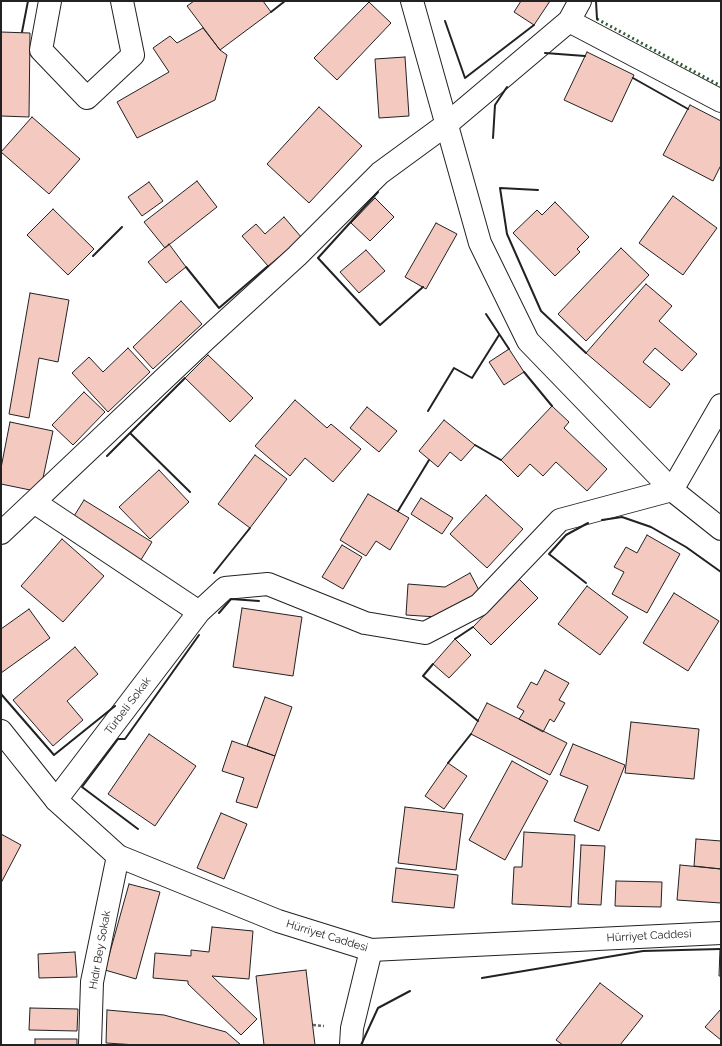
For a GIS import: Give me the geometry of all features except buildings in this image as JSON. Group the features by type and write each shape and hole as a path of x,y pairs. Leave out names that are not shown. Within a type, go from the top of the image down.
{"street":[{"path":"50,1 41,50 87,98 133,55 122,1"},
{"path":"412,1 480,243 528,341 672,490 721,529"},
{"path":"1,533 296,256 380,173 447,124 569,21 580,1"},
{"path":"569,21 721,101"},
{"path":"672,490 721,405"},
{"name":"Türbeli Sokak","path":"56,800 199,612 225,588 268,584 365,623 425,633 479,605 560,520 672,490"},
{"path":"34,502 199,612"},
{"name":"Hürriyet Caddesi","path":"1,730 56,800 118,856 278,921 371,950 721,933"},
{"name":"Hıdır Bey Sokak","path":"90,1045 92,982 118,856"},
{"path":"351,1045 352,1028 371,950"}],"hedge":[{"path":"597,19 721,86"}],"wall":[{"path":"22,32 28,1"},
{"path":"271,12 285,1"},
{"path":"596,1 597,19"},
{"path":"445,21 465,78 534,25"},
{"path":"545,53 585,56"},
{"path":"633,78 688,109"},
{"path":"493,138 495,105 507,87"},
{"path":"538,190 500,188 507,234 541,311 586,353"},
{"path":"378,192 318,258 380,325 423,287"},
{"path":"93,256 122,227"},
{"path":"186,267 219,308 268,266"},
{"path":"486,314 509,349"},
{"path":"428,411 454,368 472,378 499,335"},
{"path":"524,372 552,406"},
{"path":"107,456 185,378"},
{"path":"130,433 190,492"},
{"path":"475,445 501,460"},
{"path":"398,511 429,460"},
{"path":"602,520 622,517 651,527 686,547 721,572"},
{"path":"586,583 549,554 566,535 588,523"},
{"path":"214,573 250,528"},
{"path":"219,613 231,599 259,601"},
{"path":"455,639 473,627"},
{"path":"138,829 82,787 118,739 125,739 199,635"},
{"path":"433,664 423,676 478,721"},
{"path":"1,694 54,755 115,706"},
{"path":"448,763 471,734"},
{"path":"482,978 643,951 720,949"},
{"path":"361,1045 378,1008 410,991"}]}
